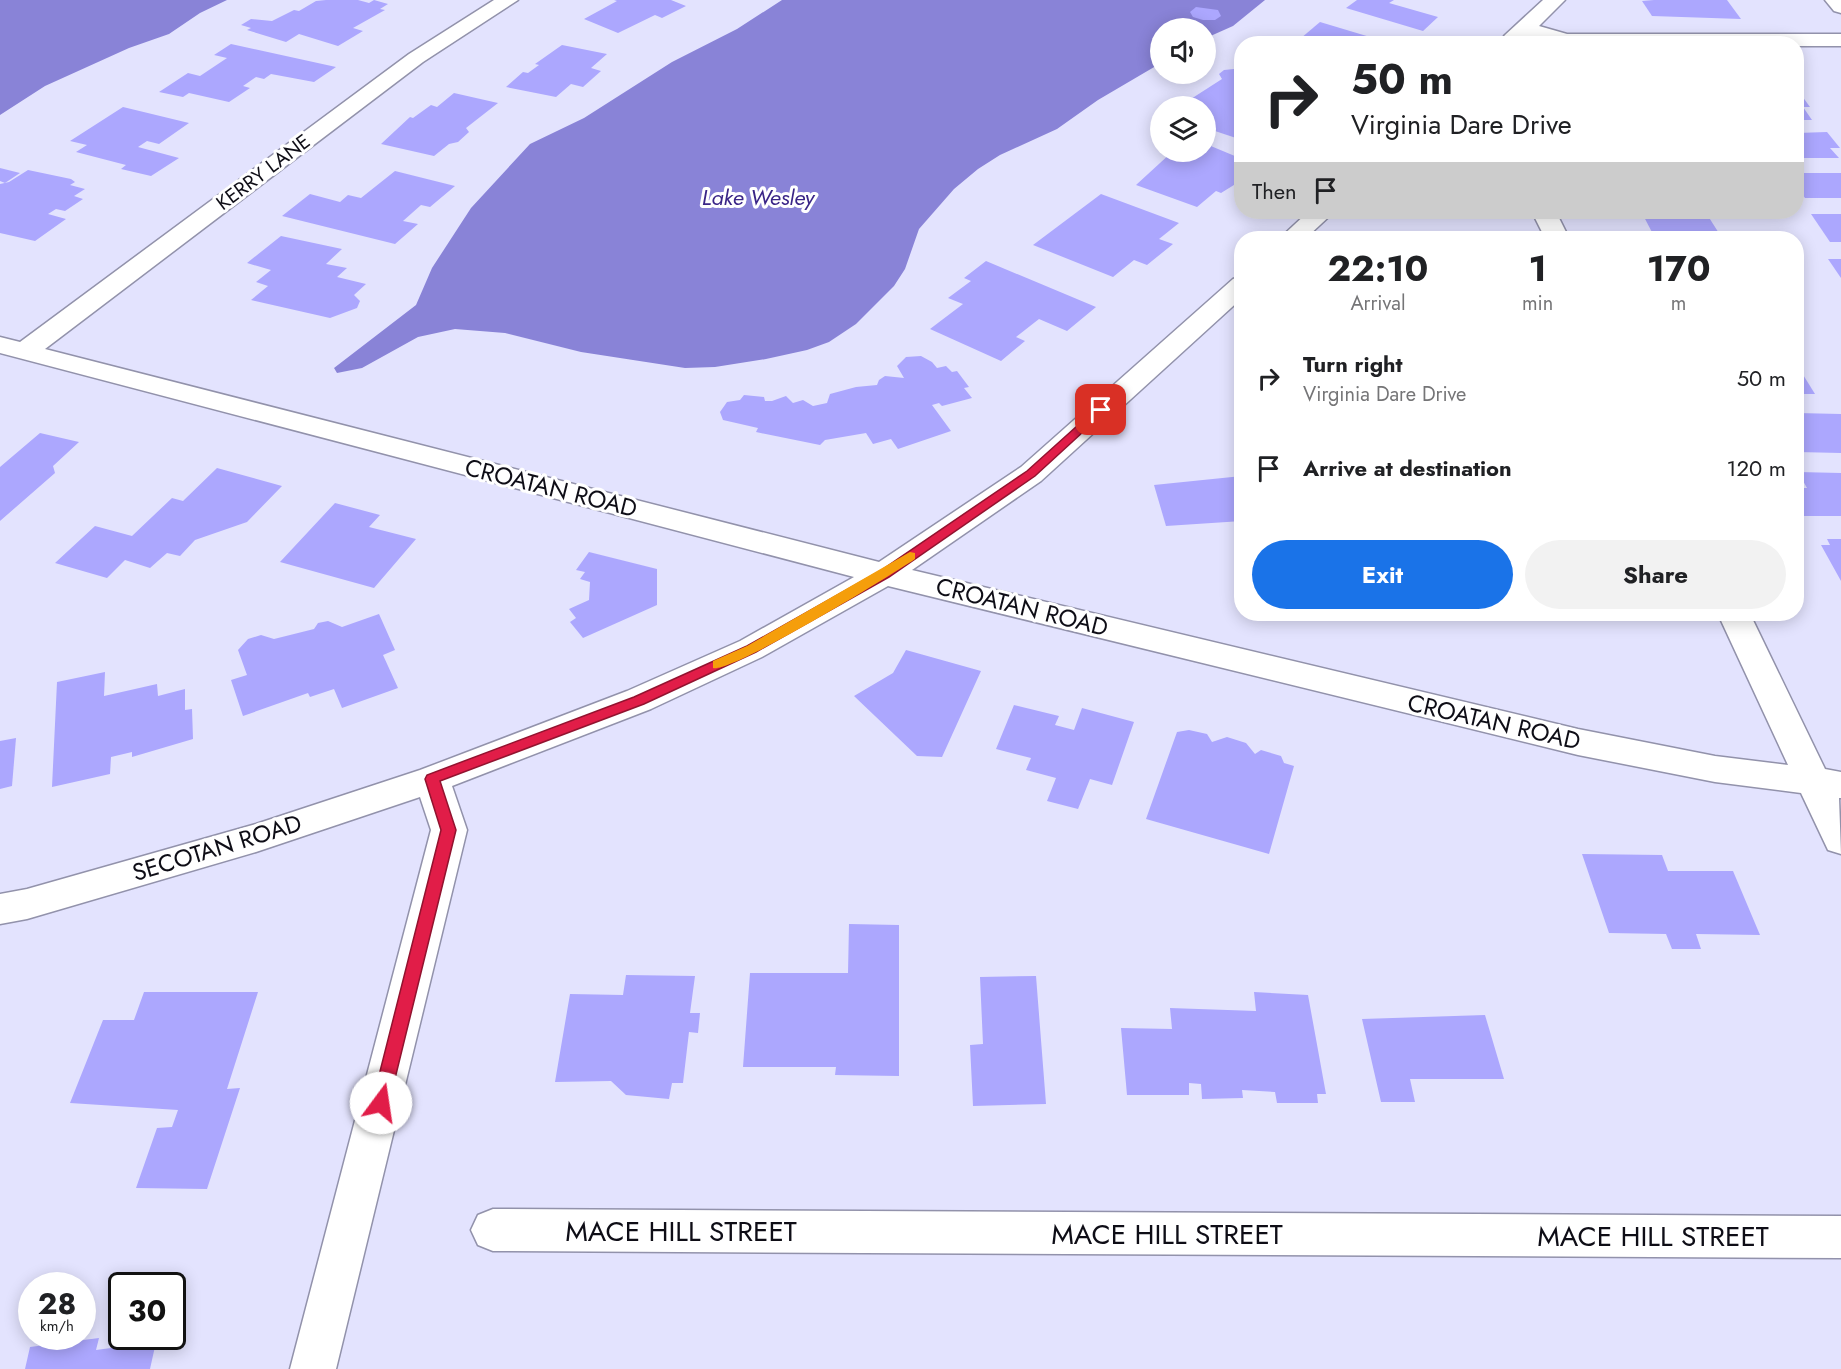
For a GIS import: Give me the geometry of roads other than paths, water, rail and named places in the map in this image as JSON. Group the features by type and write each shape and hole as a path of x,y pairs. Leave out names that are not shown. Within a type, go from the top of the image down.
{"street":[{"name":"KERRY LANE","path":"12,349 416,58 508,0"},
{"path":"1516,36 1555,0"},
{"path":"1834,0 1841,7"},
{"path":"1523,28 1552,36"},
{"path":"1804,39 1841,39"},
{"path":"1300,231 1315,219"},
{"name":"SECOTAN ROAD","path":"0,909 27,904 256,838 432,779 639,700 751,649 884,574 1031,474 1234,291"},
{"name":"CROATAN ROAD","path":"12,349 884,574 1578,742 1714,769 1827,784"},
{"path":"1738,621 1827,784 1841,840"},
{"path":"313,1369 449,830 432,779"},
{"name":"MACE HILL STREET","path":"493,1230 1841,1237"}],"water":[{"path":"0,0 227,0 200,13 169,34 129,48 45,86 0,115"},
{"name":"Lake Wesley","path":"782,0 1265,0 1233,26 1216,34 1216,18 1150,18 1150,69 1098,100 1057,129 1000,155 978,169 954,189 919,229 905,269 894,286 856,324 829,342 807,350 766,359 715,367 685,368 581,352 505,333 455,329 418,337 362,368 337,373 334,368 416,305 432,268 471,208 530,144 584,118 672,62 737,29"}]}
